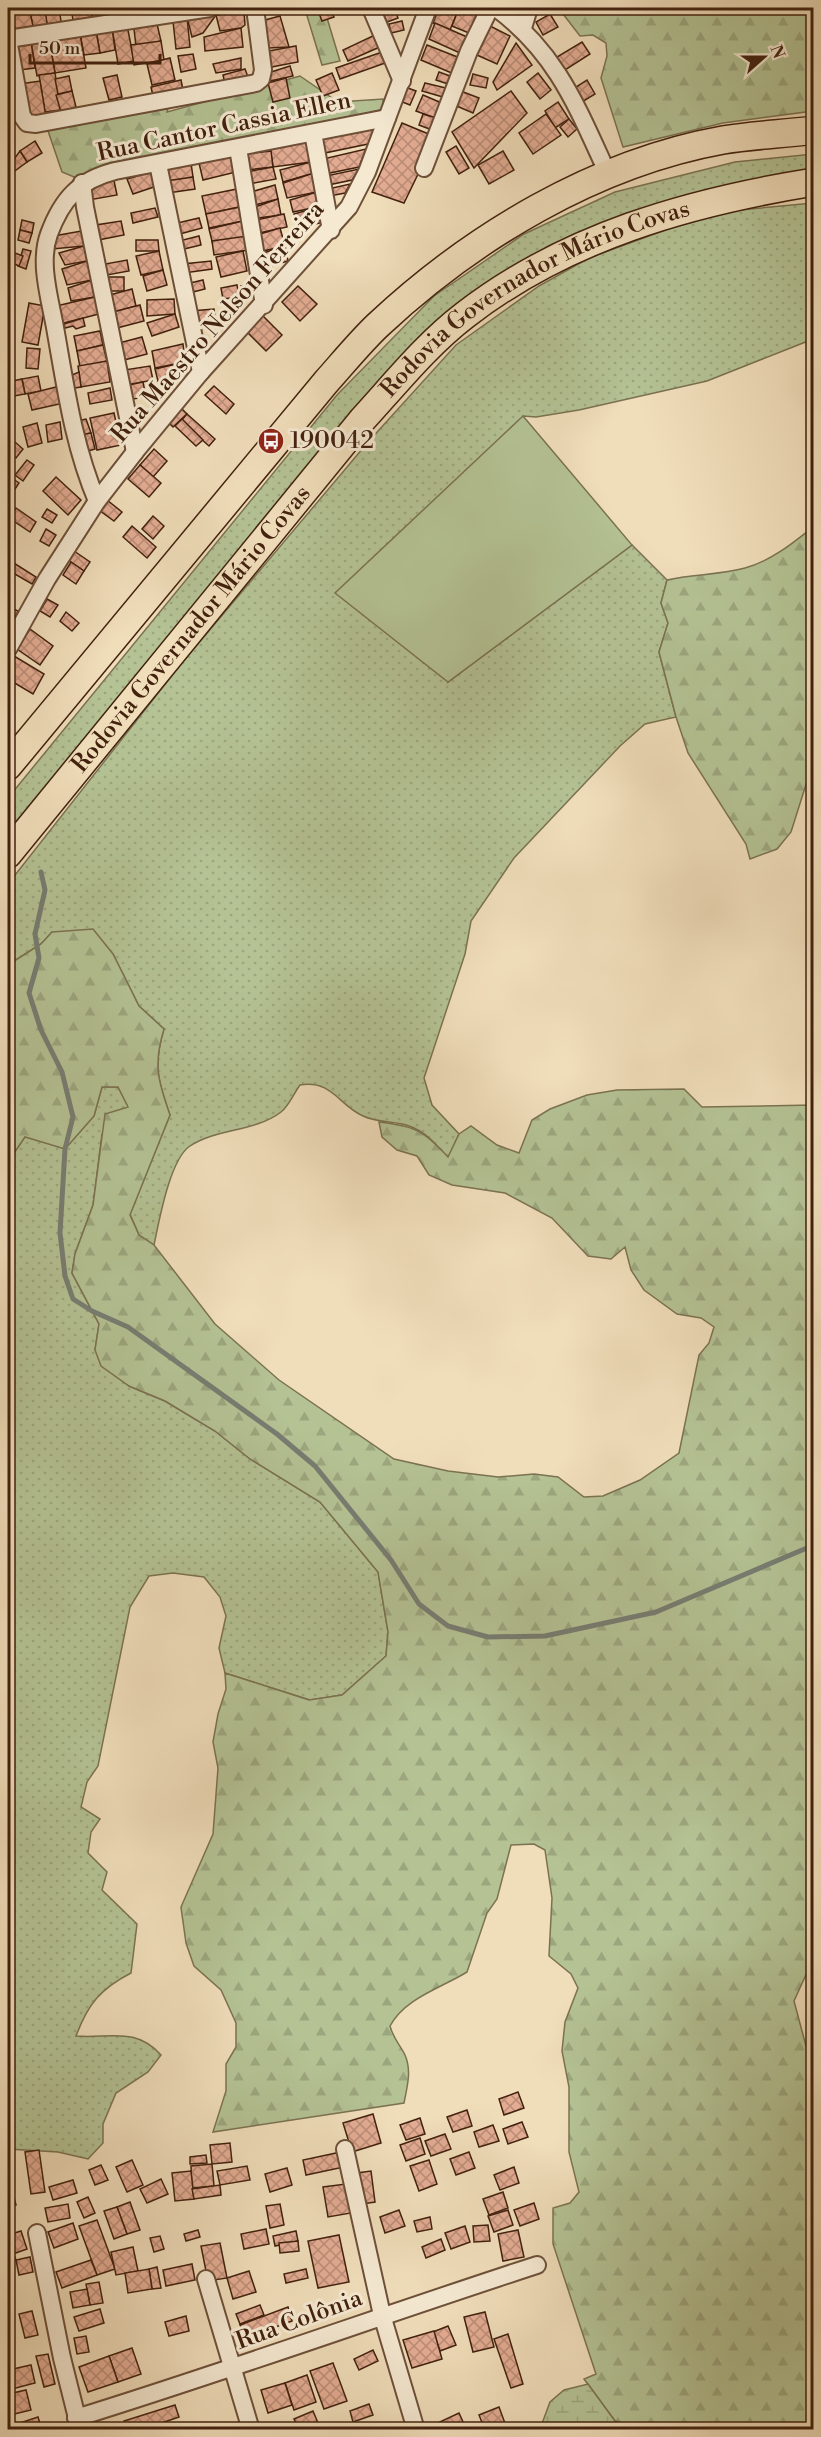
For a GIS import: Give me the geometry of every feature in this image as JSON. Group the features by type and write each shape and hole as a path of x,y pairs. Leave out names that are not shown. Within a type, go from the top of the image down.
{"highway":[{"path":"8,766 326,382 377,325 447,267 544,206 608,174 722,140 813,130"},
{"name":"Rodovia Governador Mário Covas","path":"8,854 363,419 423,354 463,316 509,284 570,250 692,206 740,194 813,182"}],"street":[{"path":"210,8 8,39 22,116 25,121 33,124 256,83 261,79 263,70 255,8"},
{"path":"371,8 402,81"},
{"name":"Rua Maestro Nelson Ferreira","path":"8,649 47,579 98,501 135,452 201,372 332,230 357,195 428,8"},
{"path":"424,168 469,51 490,8"},
{"path":"496,8 524,28 569,91 608,174"},
{"path":"524,28 529,8"},
{"name":"Rua Cantor Cassia Ellen","path":"98,501 85,470 71,421 46,272 49,234 70,195 82,183 115,171 387,118"},
{"path":"313,133 332,230"},
{"path":"238,148 264,305"},
{"path":"159,164 201,372"},
{"path":"82,183 135,452"},
{"path":"345,2149 382,2315 416,2430"},
{"path":"37,2233 78,2424"},
{"name":"Rua Colônia","path":"78,2424 382,2315 537,2265"},
{"path":"207,2279 231,2369 251,2430"}],"green space":[{"path":"302,8 324,8 340,61 322,65 305,9"},
{"path":"562,8 681,8 683,11 688,8 813,8 813,111 723,123 623,147 601,78 607,56 606,43 593,35 580,36 560,10"},
{"path":"300,76 338,102 383,99 384,109 265,138 74,177 62,172 46,125 171,97 167,112"},
{"path":"813,154 813,189 670,207 499,283 8,838 8,798 337,395 434,296 524,234 615,192 735,162"},
{"path":"813,203 814,335 808,341 707,381 579,410 536,417 523,416 448,682 632,545 667,580 661,603 668,623 659,652 676,717 645,724 620,746 514,858 471,921 465,954 424,1078 432,1105 459,1134 448,1158 430,1139 415,1128 363,1116 320,1086 300,1085 284,1109 271,1118 201,1140 183,1153 166,1191 154,1245 139,1235 130,1214 170,1115 158,1073 164,1029 139,1006 113,954 52,932 41,944 8,965 8,884 181,664 369,441 456,345 539,286 589,258 668,229 729,211"},
{"path":"523,416 632,545 448,682 335,593"},
{"path":"813,527 813,771 809,775 791,832 777,849 750,859 746,844 688,753 659,652 668,623 661,603 667,580 726,572 755,565 781,551"},
{"path":"93,929 113,954 139,1006 164,1029 158,1073 170,1115 130,1215 139,1235 154,1245 215,1324 279,1380 394,1459 448,1471 498,1477 534,1474 558,1477 584,1497 603,1496 640,1480 679,1453 699,1355 709,1343 714,1327 701,1318 677,1314 644,1290 631,1270 625,1247 611,1259 588,1256 552,1218 505,1193 452,1185 429,1175 417,1156 397,1150 382,1137 379,1122 401,1125 418,1131 448,1157 459,1134 471,1126 497,1145 519,1153 532,1120 550,1109 587,1095 617,1090 684,1089 702,1107 813,1105 814,1957 794,2001 806,2046 814,2050 814,2408 807,2421 796,2429 640,2429 615,2421 584,2379 596,2374 553,2244 553,2208 570,2203 579,2192 569,2152 569,2087 562,2051 565,2022 578,1988 571,1974 549,1956 552,1898 545,1850 534,1844 511,1845 497,1899 487,1913 467,1972 414,2001 397,2016 390,2026 407,2061 408,2079 404,2103 213,2132 226,2091 226,2064 236,2047 236,2023 221,1990 194,1966 186,1943 181,1907 213,1834 218,1768 213,1742 218,1714 226,1689 225,1673 309,1700 342,1695 386,1656 388,1632 378,1572 320,1502 250,1459 215,1431 165,1401 129,1386 101,1366 95,1350 99,1324 72,1273 75,1254 93,1205 105,1114 128,1107 118,1087 102,1087 94,1116 65,1149 25,1137 8,1162 8,965 41,944 52,932"},
{"path":"102,1087 118,1087 129,1108 102,1134 93,1205 75,1254 72,1273 99,1324 95,1350 129,1386 165,1401 215,1431 250,1459 320,1502 378,1572 388,1632 386,1656 342,1695 310,1700 225,1673 219,1648 226,1616 220,1597 204,1577 173,1573 149,1576 130,1607 98,1766 87,1782 81,1807 100,1819 91,1832 88,1853 107,1872 102,1890 137,1924 131,1973 111,1985 96,1998 85,2015 76,2036 131,2037 151,2046 161,2055 148,2072 116,2093 103,2124 103,2143 88,2159 58,2152 8,2149 8,1206 12,1195 8,1162 25,1136 65,1149 94,1116"},
{"path":"588,2384 615,2421 640,2429 540,2429 550,2402 564,2390"}],"building":[{"path":"12,8 44,8 45,10 13,15"},
{"path":"44,8 59,8 62,28 48,30"},
{"path":"71,8 91,8 92,17 73,20"},
{"path":"91,8 107,8 109,19 93,21"},
{"path":"317,8 330,8 334,17 322,21"},
{"path":"381,8 394,8 398,18 387,22"},
{"path":"439,8 459,8 450,30 433,23"},
{"path":"459,8 479,8 469,33 452,26"},
{"path":"45,10 48,30 34,32 30,12"},
{"path":"244,11 245,25 241,28 220,31 216,15"},
{"path":"30,12 33,26 14,29 12,15"},
{"path":"550,14 558,27 543,35 536,22"},
{"path":"216,15 203,33 192,37 187,17"},
{"path":"280,16 289,47 268,48 261,21"},
{"path":"187,17 190,47 176,49 173,21"},
{"path":"402,21 404,30 391,33 389,24"},
{"path":"435,23 467,37 460,53 429,39"},
{"path":"157,24 161,41 136,46 134,29"},
{"path":"127,25 134,61 118,64 112,28"},
{"path":"490,26 510,36 497,64 477,55"},
{"path":"112,28 115,50 100,53 96,31"},
{"path":"241,28 243,47 205,51 204,37"},
{"path":"96,31 100,53 84,55 80,34"},
{"path":"80,34 86,68 55,73 49,39"},
{"path":"377,34 382,46 348,61 343,50"},
{"path":"49,39 55,73 37,76 31,42"},
{"path":"161,41 164,60 134,65 131,45"},
{"path":"31,42 35,68 19,70 15,44"},
{"path":"582,42 590,54 565,70 557,57"},
{"path":"516,43 532,65 497,90 493,82"},
{"path":"427,45 460,58 454,74 421,60"},
{"path":"296,46 298,62 266,68 263,52"},
{"path":"385,51 388,62 340,79 336,68"},
{"path":"193,54 196,69 181,72 178,56"},
{"path":"170,58 175,80 152,85 147,64"},
{"path":"241,58 241,69 216,73 213,64"},
{"path":"290,66 293,76 270,81 268,73"},
{"path":"245,69 248,77 225,84 223,75"},
{"path":"439,72 450,76 448,84 436,80"},
{"path":"55,73 61,110 45,112 39,75"},
{"path":"332,73 339,90 323,96 316,80"},
{"path":"538,73 551,90 540,99 527,82"},
{"path":"473,74 488,78 486,88 470,85"},
{"path":"117,75 122,97 109,100 103,78"},
{"path":"69,76 72,91 58,94 55,79"},
{"path":"286,78 290,98 273,102 268,83"},
{"path":"181,80 183,90 153,96 151,87"},
{"path":"587,80 595,94 582,102 573,89"},
{"path":"40,81 46,117 26,120 20,84"},
{"path":"425,83 446,88 443,97 422,91"},
{"path":"405,87 416,91 410,105 400,101"},
{"path":"458,90 479,98 473,113 452,104"},
{"path":"72,91 76,107 61,112 56,95"},
{"path":"511,91 527,113 474,168 452,132"},
{"path":"423,95 444,104 438,119 416,111"},
{"path":"558,102 569,119 555,128 545,111"},
{"path":"423,114 436,118 432,130 419,125"},
{"path":"546,114 561,135 533,154 519,133"},
{"path":"569,119 577,129 568,137 560,127"},
{"path":"402,123 431,135 421,168 404,203 372,192"},
{"path":"371,125 374,134 368,144 320,154 320,138"},
{"path":"35,141 42,153 27,162 20,151"},
{"path":"308,141 311,162 273,167 270,146"},
{"path":"456,146 469,168 459,174 446,152"},
{"path":"366,149 359,167 325,174 323,159"},
{"path":"20,151 27,162 12,173 8,167"},
{"path":"271,151 273,167 246,170 244,154"},
{"path":"503,151 514,170 489,184 478,165"},
{"path":"232,155 236,172 203,180 199,163"},
{"path":"311,162 314,173 283,182 280,170"},
{"path":"191,163 193,177 168,182 165,168"},
{"path":"273,167 276,179 249,184 246,172"},
{"path":"359,169 352,180 328,185 326,176"},
{"path":"154,171 157,186 133,194 127,179"},
{"path":"314,173 317,192 287,198 283,183"},
{"path":"113,176 117,195 89,200 86,182"},
{"path":"193,177 195,189 168,193 166,181"},
{"path":"350,184 345,193 330,196 328,189"},
{"path":"275,185 278,199 255,205 251,192"},
{"path":"237,189 240,207 206,214 202,196"},
{"path":"317,192 322,206 293,212 290,200"},
{"path":"278,199 281,215 258,218 255,207"},
{"path":"322,206 324,222 298,228 294,214"},
{"path":"240,207 243,221 209,228 206,214"},
{"path":"155,208 158,217 133,223 131,213"},
{"path":"284,214 287,227 259,233 256,220"},
{"path":"199,218 202,228 176,235 173,224"},
{"path":"22,220 34,223 32,233 20,230"},
{"path":"121,221 124,235 98,240 96,225"},
{"path":"243,221 247,236 213,245 209,229"},
{"path":"280,228 285,246 263,251 260,234"},
{"path":"20,230 32,233 29,243 18,240"},
{"path":"81,231 84,246 52,249 54,236"},
{"path":"199,236 201,245 184,249 183,240"},
{"path":"247,236 249,250 214,255 212,241"},
{"path":"136,240 158,240 159,251 136,251"},
{"path":"84,246 87,261 65,265 59,253"},
{"path":"285,246 288,261 267,267 263,253"},
{"path":"23,249 31,251 26,269 18,266"},
{"path":"159,251 163,270 141,275 136,256"},
{"path":"243,251 247,271 221,277 216,257"},
{"path":"12,252 23,256 19,266 8,261"},
{"path":"127,260 129,271 107,275 105,264"},
{"path":"87,261 92,280 67,285 62,269"},
{"path":"211,261 212,269 184,273 183,264"},
{"path":"163,270 167,285 147,291 143,276"},
{"path":"108,277 124,277 124,291 108,291"},
{"path":"92,280 95,297 71,301 68,288"},
{"path":"203,280 205,289 189,293 186,284"},
{"path":"253,284 255,295 242,297 241,286"},
{"path":"237,285 239,297 223,299 221,288"},
{"path":"298,286 317,304 300,321 282,302"},
{"path":"132,289 136,306 111,313 106,296"},
{"path":"95,297 99,314 60,324 56,306"},
{"path":"174,299 175,314 147,316 147,300"},
{"path":"29,303 45,306 38,345 22,342"},
{"path":"140,305 144,321 113,329 109,313"},
{"path":"214,309 215,319 193,322 191,311"},
{"path":"175,314 179,327 152,336 147,323"},
{"path":"263,316 282,335 266,351 247,332"},
{"path":"83,318 85,326 76,329 73,326 65,328 64,324"},
{"path":"100,331 103,345 77,351 74,336"},
{"path":"142,337 147,354 124,360 119,343"},
{"path":"183,344 185,362 155,368 152,351"},
{"path":"103,345 107,361 80,367 77,351"},
{"path":"27,348 40,349 38,369 26,368"},
{"path":"107,361 110,382 81,387 78,366"},
{"path":"185,362 188,374 158,381 155,369"},
{"path":"150,366 153,380 127,385 124,370"},
{"path":"79,372 81,387 68,389 67,377"},
{"path":"38,376 41,391 25,394 22,379"},
{"path":"22,379 25,394 8,397 8,382"},
{"path":"143,382 146,397 127,400 124,386"},
{"path":"60,386 64,403 32,410 28,394"},
{"path":"214,386 234,404 226,414 205,395"},
{"path":"110,388 112,400 90,404 88,393"},
{"path":"179,406 187,414 173,427 166,420"},
{"path":"114,413 121,445 97,450 90,418"},
{"path":"187,414 215,439 209,446 181,421"},
{"path":"86,419 91,433 80,435 76,421"},
{"path":"182,419 203,440 196,446 175,426"},
{"path":"60,422 62,439 48,442 46,425"},
{"path":"37,423 42,443 28,447 23,427"},
{"path":"91,433 95,449 85,452 80,435"},
{"path":"8,436 23,449 16,458 8,451"},
{"path":"154,449 167,461 153,477 140,465"},
{"path":"27,460 34,465 23,481 15,475"},
{"path":"140,465 161,483 149,497 128,479"},
{"path":"10,477 19,483 8,500 8,481"},
{"path":"56,477 81,500 68,515 43,491"},
{"path":"107,500 122,512 114,521 99,510"},
{"path":"16,508 36,522 30,532 9,518"},
{"path":"47,509 57,515 52,523 42,517"},
{"path":"153,516 164,526 153,539 142,529"},
{"path":"132,526 156,547 147,558 123,537"},
{"path":"46,529 56,535 49,546 40,541"},
{"path":"74,551 90,562 84,571 68,560"},
{"path":"9,560 36,577 32,584 8,570"},
{"path":"71,562 84,571 76,584 63,575"},
{"path":"47,599 58,605 50,617 40,611"},
{"path":"8,606 18,611 13,624 8,622"},
{"path":"66,612 79,623 72,631 60,621"},
{"path":"30,629 53,646 40,665 17,649"},
{"path":"9,653 44,674 33,694 8,679"},
{"path":"518,2092 524,2108 504,2115 499,2099"},
{"path":"467,2110 472,2126 453,2132 447,2117"},
{"path":"373,2114 381,2143 352,2152 343,2123"},
{"path":"420,2118 425,2134 406,2140 400,2125"},
{"path":"522,2122 528,2137 508,2144 503,2129"},
{"path":"493,2125 499,2141 479,2147 474,2132"},
{"path":"445,2134 451,2149 431,2156 425,2141"},
{"path":"420,2138 425,2154 406,2161 400,2145"},
{"path":"230,2143 232,2162 212,2164 210,2145"},
{"path":"39,2150 45,2192 31,2194 25,2152"},
{"path":"341,2152 344,2167 306,2175 303,2160"},
{"path":"469,2152 475,2168 456,2175 450,2159"},
{"path":"206,2155 207,2163 190,2164 190,2157"},
{"path":"132,2160 143,2185 127,2192 116,2167"},
{"path":"429,2160 437,2184 419,2191 410,2166"},
{"path":"212,2164 214,2186 192,2188 191,2166"},
{"path":"101,2165 108,2180 95,2185 89,2170"},
{"path":"247,2166 250,2180 220,2185 217,2171"},
{"path":"514,2167 519,2183 500,2190 494,2175"},
{"path":"287,2168 292,2185 270,2192 265,2174"},
{"path":"191,2171 194,2199 175,2201 172,2173"},
{"path":"371,2171 375,2202 362,2204 357,2173"},
{"path":"161,2179 168,2194 147,2203 140,2189"},
{"path":"73,2180 77,2193 53,2200 49,2187"},
{"path":"346,2184 351,2213 328,2217 323,2187"},
{"path":"220,2185 221,2195 194,2199 192,2189"},
{"path":"12,2189 16,2205 8,2208 8,2191"},
{"path":"503,2192 508,2208 489,2215 483,2199"},
{"path":"88,2197 95,2213 84,2218 77,2202"},
{"path":"130,2202 140,2230 127,2234 117,2207"},
{"path":"534,2203 539,2219 520,2226 514,2210"},
{"path":"68,2204 70,2218 48,2222 45,2208"},
{"path":"280,2204 284,2225 270,2228 266,2206"},
{"path":"117,2207 127,2234 114,2239 104,2211"},
{"path":"399,2210 405,2226 385,2233 380,2217"},
{"path":"508,2210 513,2225 494,2232 488,2216"},
{"path":"430,2217 432,2229 417,2232 414,2221"},
{"path":"97,2220 115,2269 97,2275 79,2226"},
{"path":"73,2223 78,2239 54,2248 48,2232"},
{"path":"488,2225 490,2241 474,2242 473,2226"},
{"path":"465,2226 470,2242 451,2249 445,2233"},
{"path":"266,2229 269,2244 244,2249 241,2234"},
{"path":"198,2230 200,2237 186,2241 184,2234"},
{"path":"518,2230 524,2257 503,2261 498,2234"},
{"path":"21,2231 27,2249 13,2254 8,2235"},
{"path":"296,2231 298,2241 275,2246 273,2236"},
{"path":"339,2235 349,2282 318,2288 308,2241"},
{"path":"160,2236 164,2249 154,2252 150,2238"},
{"path":"8,2238 16,2260 8,2262"},
{"path":"441,2239 445,2250 426,2258 422,2247"},
{"path":"298,2241 299,2251 280,2253 279,2243"},
{"path":"220,2243 227,2278 208,2281 201,2246"},
{"path":"133,2247 138,2271 116,2275 111,2252"},
{"path":"30,2257 33,2272 19,2275 16,2260"},
{"path":"91,2260 97,2275 62,2288 56,2272"},
{"path":"192,2264 195,2280 166,2286 163,2270"},
{"path":"157,2267 161,2288 152,2289 149,2269"},
{"path":"149,2269 152,2289 128,2293 125,2273"},
{"path":"306,2269 308,2278 286,2283 284,2274"},
{"path":"249,2271 256,2292 233,2299 227,2278"},
{"path":"99,2282 103,2303 90,2305 86,2284"},
{"path":"87,2289 90,2305 73,2308 70,2292"},
{"path":"260,2305 264,2315 240,2324 236,2314"},
{"path":"288,2307 292,2321 246,2338 240,2325"},
{"path":"100,2309 104,2323 79,2331 74,2317"},
{"path":"32,2311 38,2335 25,2338 19,2314"},
{"path":"485,2312 494,2347 473,2352 464,2317"},
{"path":"186,2316 189,2331 169,2336 165,2322"},
{"path":"448,2326 456,2345 440,2351 433,2332"},
{"path":"434,2331 442,2359 412,2368 403,2340"},
{"path":"508,2334 523,2384 511,2388 494,2339"},
{"path":"86,2336 89,2352 77,2354 74,2338"},
{"path":"132,2348 141,2374 118,2382 109,2356"},
{"path":"373,2350 378,2361 359,2370 354,2359"},
{"path":"48,2354 55,2384 44,2387 36,2356"},
{"path":"109,2356 118,2382 88,2392 79,2367"},
{"path":"333,2363 347,2401 324,2409 310,2371"},
{"path":"31,2365 35,2383 8,2390 8,2370"},
{"path":"307,2375 316,2402 294,2410 285,2383"},
{"path":"285,2383 292,2405 268,2413 261,2390"},
{"path":"26,2390 31,2410 10,2415 8,2394"},
{"path":"369,2404 373,2415 353,2422 350,2411"},
{"path":"175,2405 179,2417 141,2430 127,2430 124,2421"},
{"path":"499,2407 506,2426 497,2430 485,2430 479,2415"},
{"path":"313,2411 321,2430 299,2430 294,2419"},
{"path":"459,2413 464,2424 454,2430 433,2430 431,2426"},
{"path":"38,2417 42,2430 22,2430 20,2423"}],"waterway":[{"path":"41,872 45,890 35,934 39,958 29,993 41,1030 62,1072 73,1117 65,1149 60,1233 65,1276 73,1299 92,1311 128,1327 277,1434 315,1466 391,1560 419,1604 448,1626 488,1637 545,1636 656,1612 814,1545"}],"place":[{"name":"190042","path":"271,441"}]}
